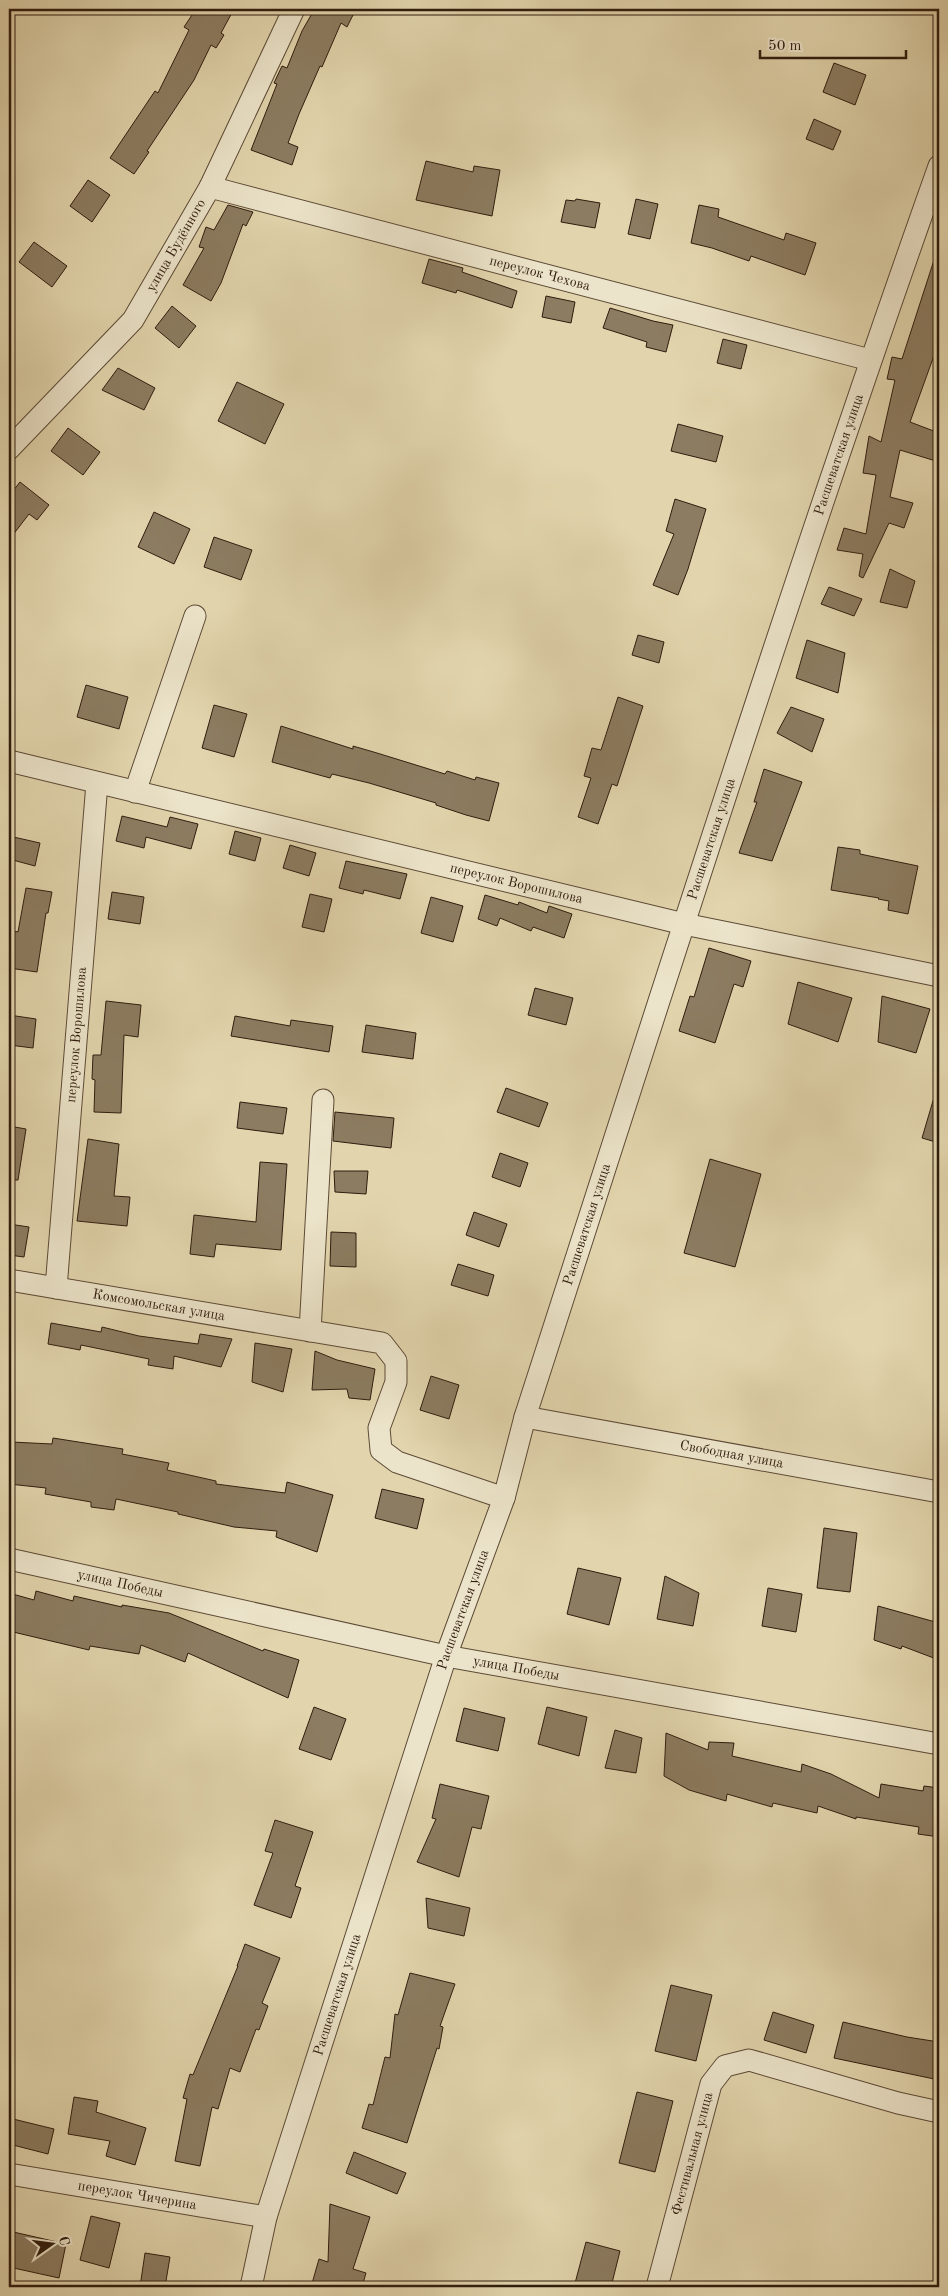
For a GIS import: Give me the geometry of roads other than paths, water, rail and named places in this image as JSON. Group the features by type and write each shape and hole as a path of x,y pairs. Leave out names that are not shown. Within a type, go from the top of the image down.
{"street":[{"name":"улица Будённого","path":"9,449 133,320 210,187 294,9"},
{"name":"Расшеватская улица","path":"251,2287 266,2218 446,1656 504,1498 525,1417 684,924 870,360 939,166"},
{"name":"переулок Чехова","path":"210,187 870,360"},
{"path":"135,792 195,616"},
{"name":"переулок Ворошилова","path":"9,761 684,924 939,976"},
{"name":"переулок Ворошилова","path":"56,1288 97,783"},
{"path":"310,1331 323,1100"},
{"name":"Комсомольская улица","path":"9,1280 382,1343 396,1361 396,1382 379,1428 382,1450 398,1462 504,1498"},
{"name":"Свободная улица","path":"525,1417 939,1492"},
{"name":"улица Победы","path":"9,1559 446,1656 939,1744"},
{"name":"Фестивальная улица","path":"657,2287 711,2084 725,2066 749,2060 898,2103 939,2112"},
{"name":"переулок Чичерина","path":"9,2174 266,2218"}]}
